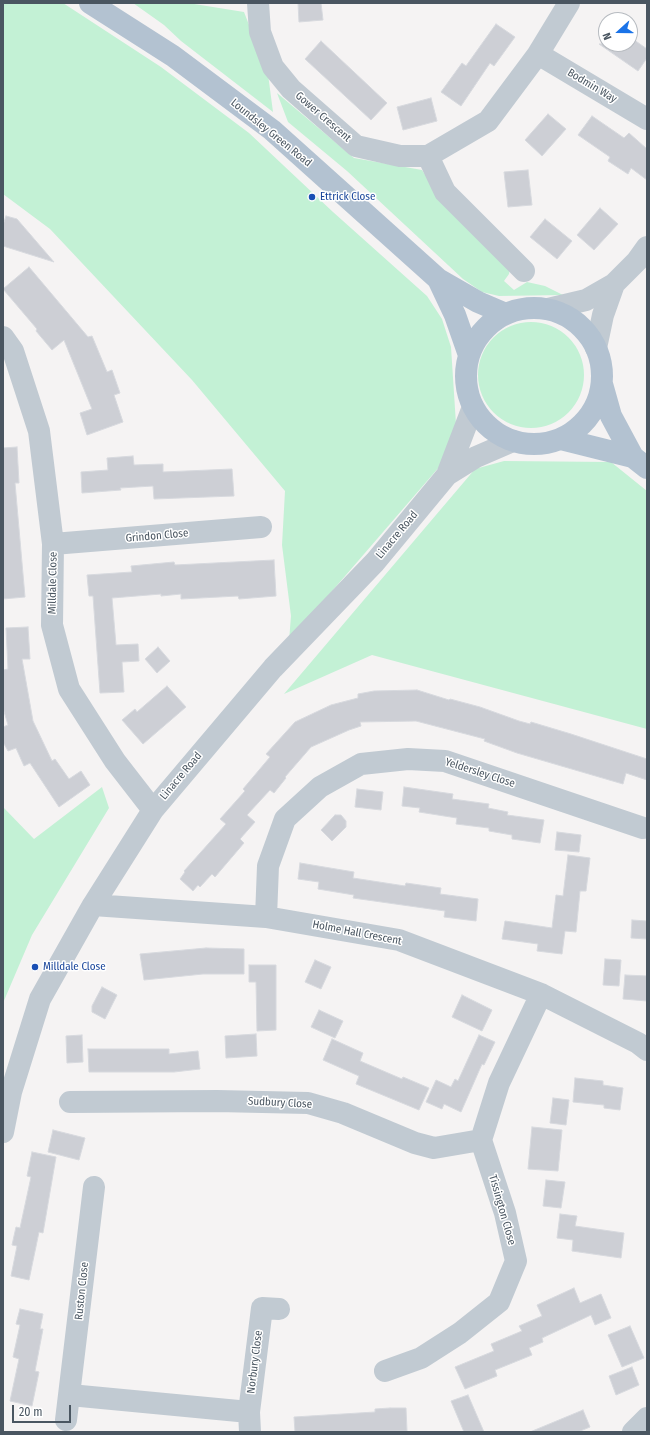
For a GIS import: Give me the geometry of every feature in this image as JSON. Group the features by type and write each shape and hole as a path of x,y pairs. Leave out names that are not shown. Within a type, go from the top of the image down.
{"main road":[{"name":"Loundsley Green Road","path":"90,3 173,56 272,130 438,279 478,302 506,314"},
{"name":"Loundsley Green Road","path":"438,279 455,315 469,355"},
{"path":"602,384 599,398 593,411 585,422 574,432 561,439 538,444 514,441 494,432 473,407 466,381 469,355 483,330 506,314 520,309 548,309 572,319 590,337 596,348 601,365 602,384 611,416 640,462"},
{"path":"561,439 640,462"}],"street":[{"name":"Gower Crescent","path":"258,3 260,32 273,66 291,89 356,146 400,156 428,156"},
{"path":"524,271 444,192 428,156 488,120 538,54 569,3"},
{"name":"Bodmin Way","path":"538,54 647,119"},
{"path":"548,309 586,300 614,284 637,261 647,247"},
{"path":"596,348 603,315 614,284"},
{"name":"Milldale Close","path":"3,337 14,351 39,431 54,544 52,625 69,689 115,761 153,810"},
{"name":"Linacre Road","path":"447,475 473,407"},
{"name":"Linacre Road","path":"3,1132 11,1092 40,998 93,905 153,810 273,668 375,562 447,475 476,457 514,441"},
{"name":"Grindon Close","path":"54,544 261,527"},
{"name":"Yeldersley Close","path":"266,916 268,866 285,819 320,787 361,764 408,759 445,761 643,828"},
{"name":"Holme Hall Crescent","path":"93,905 266,916 399,940 541,994 638,1043 647,1050"},
{"path":"480,1140 499,1083 541,994"},
{"name":"Sudbury Close","path":"70,1102 217,1101 308,1103 343,1113 415,1143 434,1148 480,1140"},
{"name":"Tissington Close","path":"385,1371 420,1358 460,1333 499,1302 516,1261 505,1213 480,1140"},
{"name":"Ruston Close","path":"66,1420 94,1187"},
{"name":"Norbury Close","path":"249,1422 262,1308 279,1309"},
{"path":"70,1395 249,1422"},
{"path":"634,1432 647,1418"}],"green space":[{"path":"3,3 63,3 161,67 249,133 333,212 427,296 442,319 451,347 456,424 440,466 289,641 291,616 282,545 285,491 192,380 50,229 3,194"},
{"path":"133,3 188,3 244,12 268,74 273,112 181,41 164,25"},
{"path":"277,93 354,158 422,170 443,202 510,266 509,274 504,281 514,290 527,282 545,286 563,295 499,296 482,292 463,279 347,171 288,122"},
{"path":"531,322 551,326 568,338 580,355 584,375 580,395 568,412 551,424 531,428 511,424 494,412 482,395 478,375 482,355 494,338 511,326"},
{"path":"504,461 611,462 647,491 647,729 372,655 284,694 475,469"},
{"path":"102,787 109,808 32,935 3,1003 3,807 34,839"}],"building":[{"path":"298,3 321,3 323,20 299,22"},
{"path":"496,24 515,37 494,66 490,63 461,106 441,92 462,63 466,66"},
{"path":"321,41 387,103 371,120 305,59"},
{"path":"638,43 647,49 647,58 638,71 611,52 638,52"},
{"path":"431,98 437,121 403,130 397,107"},
{"path":"548,114 566,129 542,156 525,140"},
{"path":"592,116 624,138 629,133 647,149 647,180 631,168 628,174 608,161 610,157 578,135"},
{"path":"528,170 532,205 508,207 504,172"},
{"path":"600,208 618,224 594,250 577,235"},
{"path":"6,216 17,219 54,262 3,246 3,225"},
{"path":"545,219 572,241 557,259 530,237"},
{"path":"29,267 88,337 92,336 107,372 112,370 120,393 114,395 123,422 87,435 80,413 92,409 64,340 52,350 36,331 37,329 3,289"},
{"path":"17,447 19,483 15,483 25,597 3,599 3,448"},
{"path":"133,456 134,465 163,464 163,472 232,469 234,496 154,499 153,486 120,488 121,490 82,493 81,472 108,470 107,458"},
{"path":"274,560 276,596 239,599 238,596 181,599 181,594 161,596 161,594 112,598 116,645 138,644 139,661 122,662 124,692 100,693 93,596 89,596 87,575 132,572 131,566 174,562 175,565"},
{"path":"28,627 30,659 22,659 33,721 52,761 55,759 69,779 81,771 90,785 59,807 30,763 24,766 16,748 8,751 3,742 3,727 8,725 3,708 3,670 8,669 6,628"},
{"path":"158,647 170,661 157,673 145,659"},
{"path":"167,686 186,707 143,744 122,720 135,709 137,712"},
{"path":"417,690 449,700 480,707 519,721 530,724 531,722 571,734 647,759 647,780 626,773 623,784 517,753 484,741 485,739 416,721 360,722 361,726 311,747 285,777 286,778 274,793 270,790 247,815 255,822 240,839 244,843 215,877 212,874 200,887 198,885 193,891 180,879 185,872 184,871 226,824 220,819 245,791 243,789 270,757 266,754 295,722 331,705 358,698 358,694 374,691"},
{"path":"404,787 453,794 452,799 489,804 488,808 508,812 507,815 544,820 540,843 512,839 512,835 489,831 489,828 456,824 457,818 419,812 420,808 402,806"},
{"path":"357,789 383,792 381,810 355,807"},
{"path":"335,815 341,815 346,821 346,827 332,841 321,830"},
{"path":"557,832 581,835 579,852 555,850"},
{"path":"568,855 590,858 586,891 580,891 576,932 565,931 562,954 537,951 538,944 502,939 505,921 552,928 556,895 563,896"},
{"path":"300,863 354,872 353,878 405,886 406,883 441,888 440,894 478,899 476,921 444,917 445,911 353,898 354,895 318,889 319,882 298,879"},
{"path":"632,920 647,921 647,939 631,938"},
{"path":"206,948 244,949 244,974 203,974 144,980 140,954"},
{"path":"605,959 621,960 619,986 603,985"},
{"path":"315,960 331,967 321,989 305,982"},
{"path":"249,965 276,965 276,1030 257,1031 256,982 249,982"},
{"path":"625,975 647,976 647,1001 623,999"},
{"path":"102,987 117,995 105,1019 92,1012 92,1006"},
{"path":"462,995 492,1010 482,1031 452,1017"},
{"path":"319,1010 343,1021 335,1038 311,1027"},
{"path":"256,1034 257,1056 226,1058 225,1036"},
{"path":"82,1035 83,1062 67,1063 66,1036"},
{"path":"479,1035 495,1042 484,1065 482,1064 461,1112 444,1104 442,1109 426,1102 436,1080 451,1087 455,1079 458,1081"},
{"path":"332,1039 363,1053 360,1061 402,1079 403,1077 429,1088 419,1110 356,1084 359,1076 323,1060"},
{"path":"88,1049 169,1049 169,1054 198,1051 200,1069 174,1072 89,1072"},
{"path":"575,1078 603,1081 603,1085 623,1088 620,1110 604,1108 604,1105 573,1102"},
{"path":"553,1098 569,1100 566,1125 550,1123"},
{"path":"532,1127 562,1130 558,1171 528,1169"},
{"path":"53,1130 85,1138 79,1160 48,1152"},
{"path":"32,1152 56,1157 43,1233 39,1232 29,1280 11,1276 17,1246 12,1245 16,1227 20,1228 31,1177 27,1176"},
{"path":"546,1180 565,1182 561,1208 543,1206"},
{"path":"560,1214 577,1216 575,1226 624,1233 621,1258 572,1251 573,1240 557,1238"},
{"path":"574,1288 580,1303 601,1294 611,1318 595,1325 591,1315 542,1338 543,1342 529,1348 532,1355 495,1370 497,1376 465,1389 455,1367 494,1351 491,1344 522,1331 519,1326 542,1316 537,1305"},
{"path":"20,1309 43,1314 40,1329 43,1329 35,1371 39,1372 32,1406 10,1401 19,1359 13,1357 20,1325 16,1324"},
{"path":"630,1326 644,1358 622,1367 608,1335"},
{"path":"632,1367 639,1385 616,1395 609,1376"},
{"path":"468,1395 484,1432 464,1432 451,1401"},
{"path":"406,1408 407,1431 295,1432 294,1417 375,1412 375,1409"},
{"path":"583,1410 590,1427 578,1432 530,1432"}],"place":[{"name":"Ettrick Close","path":"312,197"},
{"name":"Milldale Close","path":"35,967"}]}
